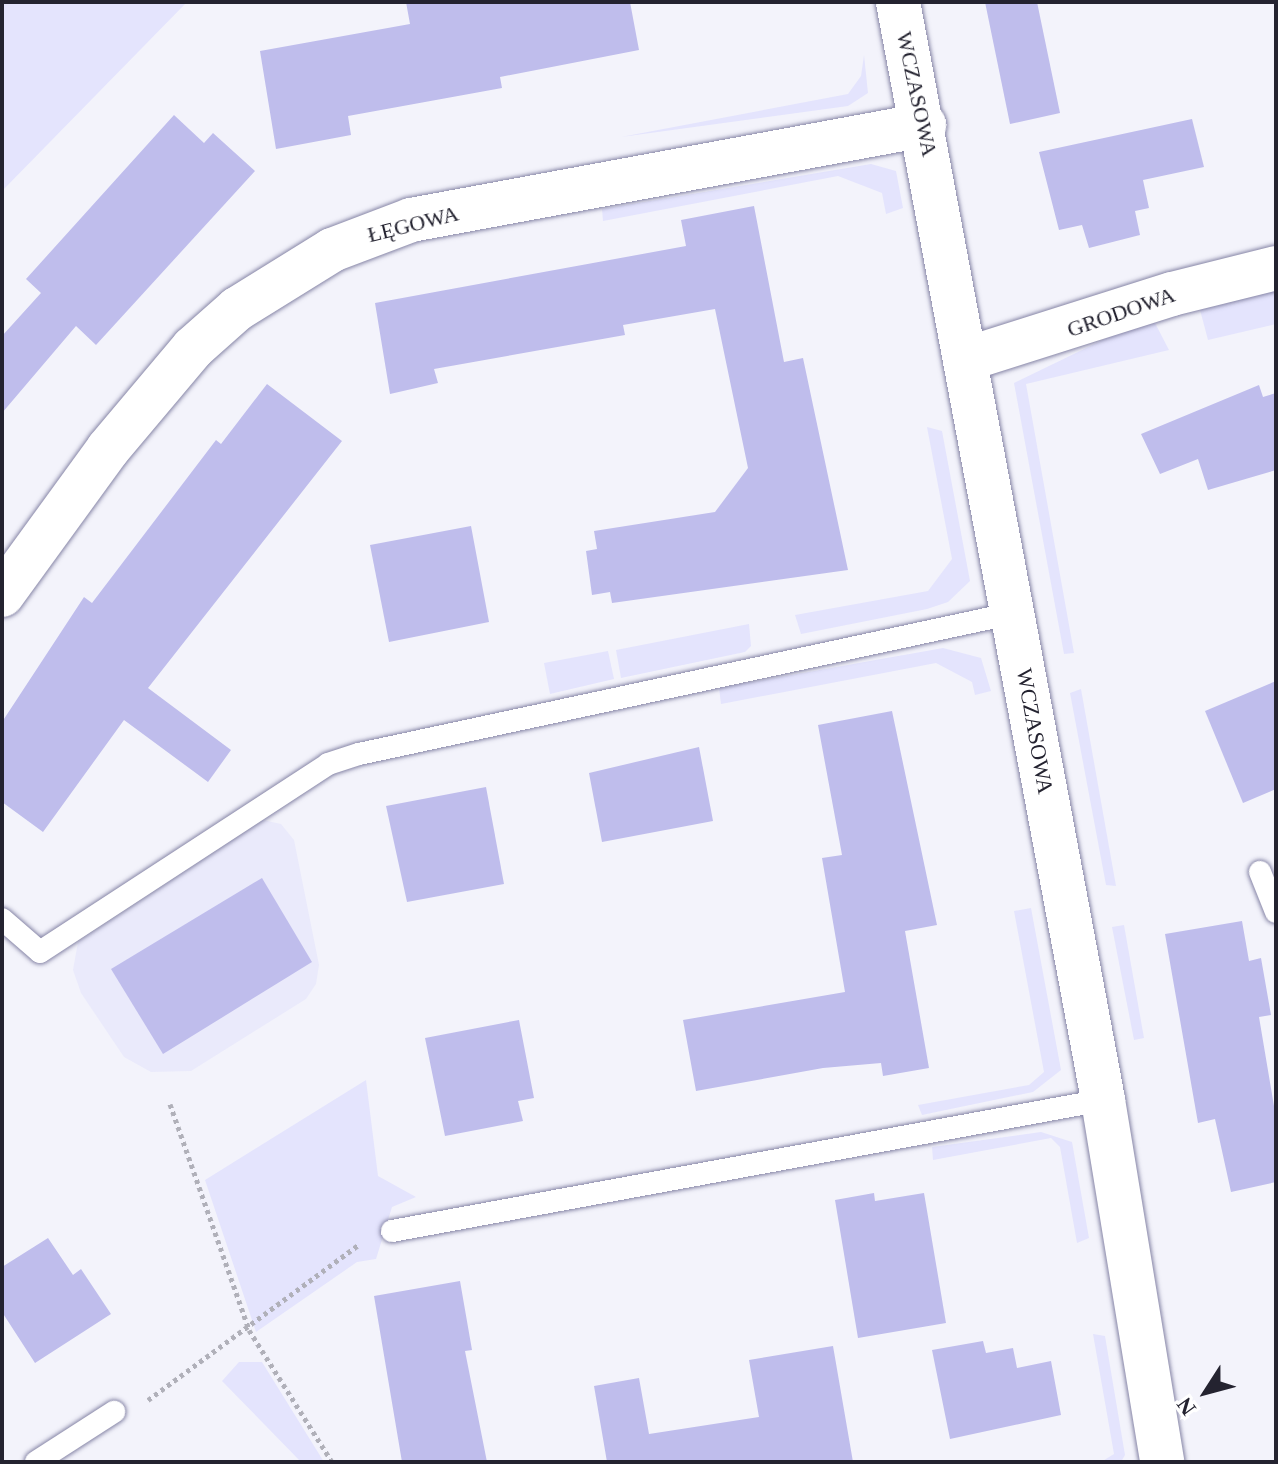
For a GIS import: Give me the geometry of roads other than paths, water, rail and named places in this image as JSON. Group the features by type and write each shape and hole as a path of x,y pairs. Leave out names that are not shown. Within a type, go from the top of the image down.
{"street":[{"name":"WCZASOWA","path":"898,2 924,125 1103,1100 1162,1462"},
{"name":"ŁĘGOWA","path":"2,595 108,449 193,348 237,309 332,250 411,220 924,125"},
{"name":"GRODOWA","path":"967,359 1172,294 1276,268"}],"lane":[{"path":"2,919 40,952 328,764 359,754 1014,613"},
{"path":"1260,872 1276,912"},
{"path":"392,1231 1103,1100"},
{"path":"36,1462 114,1412"}]}
